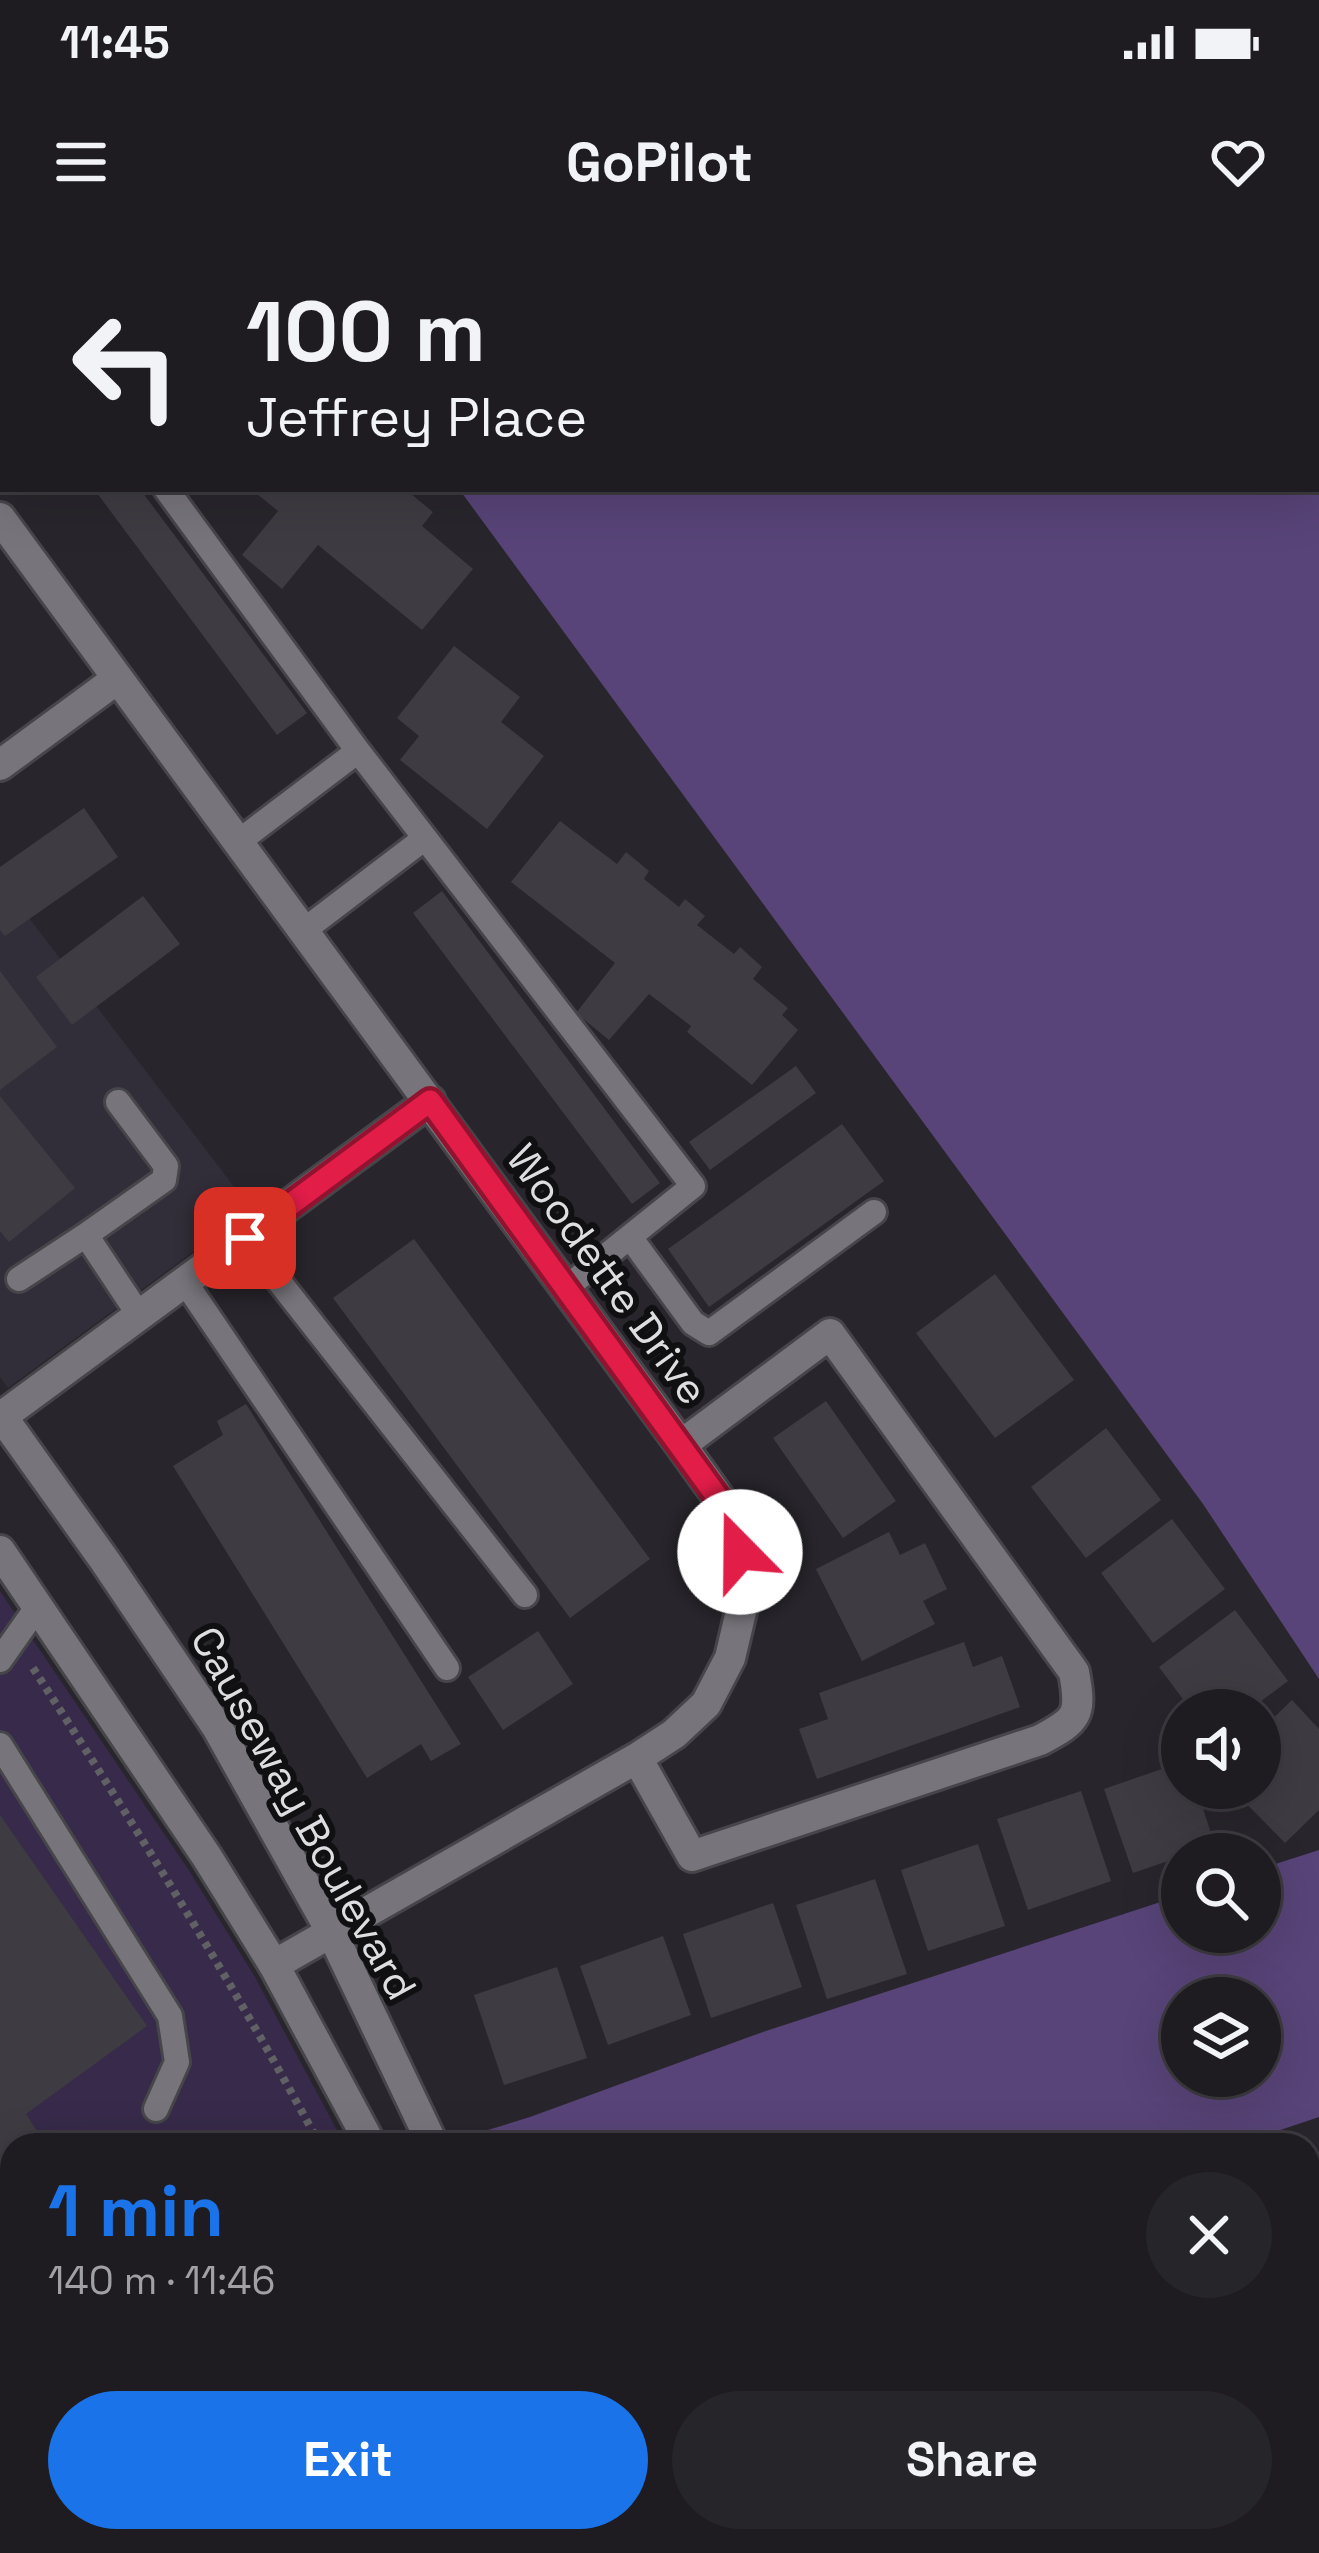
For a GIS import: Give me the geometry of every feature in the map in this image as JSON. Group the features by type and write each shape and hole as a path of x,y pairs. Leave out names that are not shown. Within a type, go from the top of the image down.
{"street":[{"name":"Woodette Drive","path":"0,518 681,1445 718,1498 740,1552 743,1604 730,1658 706,1704 674,1734 274,1964"},
{"path":"0,765 117,679"},
{"path":"1,1416 430,1101"},
{"path":"638,1758 692,1856 1040,1740 1068,1725 1079,1702 1074,1672 830,1334 681,1445"},
{"name":"Causeway Boulevard","path":"1,1416 217,1727 331,1931 428,2133"},
{"path":"0,1551 207,1857 274,1964 365,2133"}],"lane":[{"path":"168,492 358,751 693,1186 566,1288"},
{"path":"238,842 358,751"},
{"path":"303,931 424,838"},
{"path":"19,1280 164,1180 166,1166 118,1102"},
{"path":"630,1237 693,1323 709,1333 874,1212"},
{"path":"86,1235 140,1316"},
{"path":"245,1238 526,1594"},
{"path":"184,1282 447,1668"},
{"path":"8,1650 38,1606"},
{"path":"0,1745 170,2016 177,2062 156,2109"}],"path":[{"path":"8,1650 152,1853 313,2133"}],"shaded area":[{"path":"461,492 1319,492 1319,1679 1203,1504"},
{"path":"0,880 251,1209 8,1388 0,1377"},
{"path":"0,1591 188,1869 255,1977 339,2133 0,2133"},
{"path":"1319,1850 1319,2117 1272,2133 478,2133 760,2033 1161,1902 1161,1953 1281,1953 1281,1862"}],"building":[{"path":"96,492 142,492 307,713 277,735"},
{"path":"255,492 409,492 433,512 422,526 473,569 422,630 318,545 282,589 242,555 278,511"},
{"path":"454,646 520,697 501,722 544,756 487,829 400,760 419,736 397,718"},
{"path":"84,808 118,857 5,936 0,930 0,867"},
{"path":"560,821 617,864 626,852 649,871 644,879 679,907 685,899 705,916 697,925 734,954 740,947 762,967 753,979 788,1008 782,1015 798,1030 752,1085 687,1032 691,1026 649,994 609,1040 576,1013 615,963 511,882"},
{"path":"442,891 660,1183 632,1204 413,913"},
{"path":"143,896 180,944 72,1025 36,977"},
{"path":"0,971 57,1047 0,1090"},
{"path":"796,1066 816,1093 710,1170 689,1142"},
{"path":"0,1096 75,1188 9,1242 0,1231"},
{"path":"842,1124 884,1181 709,1307 668,1249"},
{"path":"414,1239 650,1559 570,1618 333,1298"},
{"path":"995,1274 1074,1380 995,1438 916,1333"},
{"path":"826,1401 896,1501 843,1538 773,1438"},
{"path":"246,1404 461,1744 431,1761 421,1744 367,1778 173,1466 223,1435 217,1421"},
{"path":"1106,1428 1161,1500 1086,1558 1031,1487"},
{"path":"1172,1519 1225,1589 1153,1643 1101,1573"},
{"path":"889,1532 900,1555 925,1543 947,1589 923,1601 935,1624 862,1661 816,1569"},
{"path":"1235,1610 1288,1681 1277,1689 1175,1689 1159,1667"},
{"path":"538,1631 573,1684 503,1730 468,1677"},
{"path":"964,1642 973,1667 1002,1656 1020,1707 817,1779 799,1729 828,1719 819,1693"},
{"path":"1292,1700 1319,1729 1319,1810 1285,1843 1281,1833 1275,1833 1252,1809 1281,1809 1281,1711"},
{"path":"1161,1769 1161,1809 1203,1809 1211,1833 1161,1833 1161,1863 1133,1873 1104,1789"},
{"path":"1081,1791 1111,1881 1028,1910 997,1819"},
{"path":"0,1815 147,2026 26,2114 38,2133 0,2133"},
{"path":"978,1844 1005,1926 928,1951 901,1870"},
{"path":"875,1879 907,1974 827,1999 796,1905"},
{"path":"773,1903 802,1987 711,2018 683,1934"},
{"path":"663,1936 691,2015 608,2045 580,1966"},
{"path":"557,1967 587,2058 504,2085 474,1995"}],"route":[{"path":"245,1238 430,1101 718,1498 740,1552"}]}
